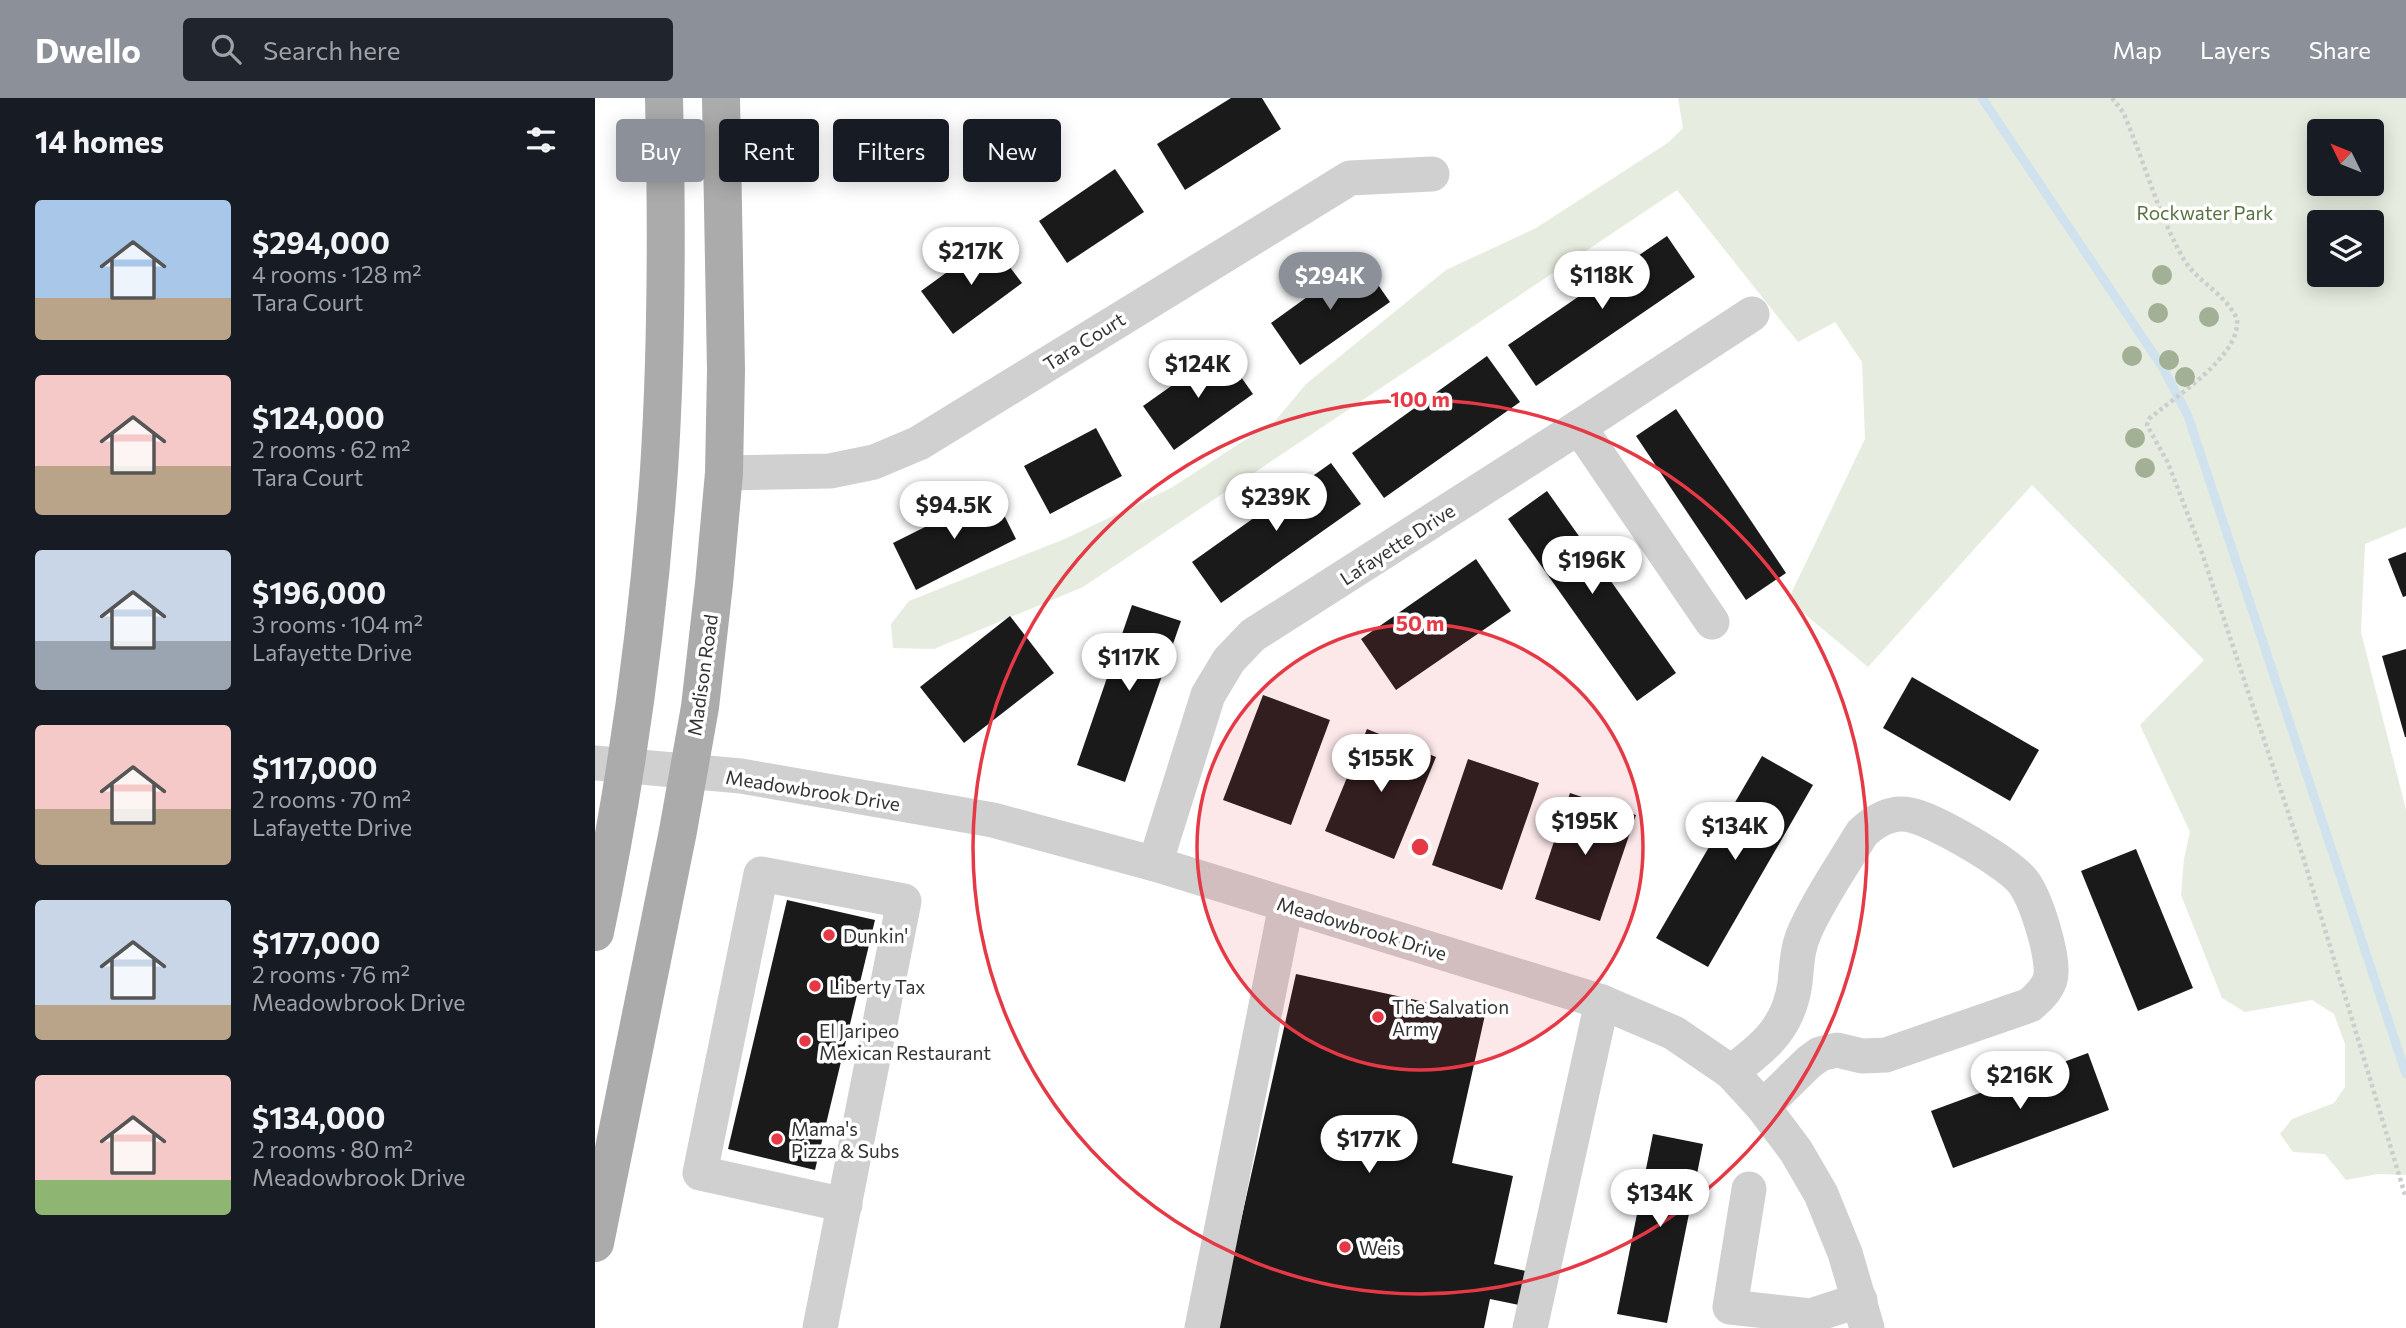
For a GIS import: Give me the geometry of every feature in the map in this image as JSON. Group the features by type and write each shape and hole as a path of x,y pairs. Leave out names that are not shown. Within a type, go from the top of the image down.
{"main road":[{"path":"595,932 611,764 651,567 659,467 666,224 664,98"},
{"name":"Madison Road","path":"595,1243 678,831 700,707 714,584 724,472 726,344 721,98"}],"street":[{"name":"Tara Court","path":"724,472 830,471 874,462 919,443 1349,178 1432,174"},
{"name":"Lafayette Drive","path":"1155,864 1208,695 1229,660 1253,635 1579,428 1752,314"},
{"path":"1579,428 1712,622"},
{"name":"Meadowbrook Drive","path":"611,764 741,776 993,820 1155,864 1602,1002 1674,1032 1731,1072 1763,1107 1796,1152 1821,1194 1845,1253 1864,1314"},
{"path":"1731,1072 1760,1050 1779,1029 1791,1006 1796,960 1804,932 1862,833 1873,823 1894,815 1909,814 1927,820 2008,866 2024,881 2032,897 2052,963 2050,980 2041,996 2030,1005 1886,1055 1862,1056 1837,1050 1820,1054 1763,1107"},
{"path":"821,1328 845,1205 904,901 761,874 700,1173 845,1205"},
{"path":"1202,1328 1286,905"},
{"path":"1530,1328 1602,1002"},
{"path":"1791,1006 1837,1050"},
{"path":"1749,1189 1730,1307 1811,1316 1864,1314"}],"path":[{"path":"2112,98 2123,112 2163,216 2182,257 2197,276 2221,296 2237,319 2237,332 2230,346 2200,376 2152,416 2147,425 2168,463 2199,541 2304,860 2406,1198"}],"green space":[{"name":"Rockwater Park","path":"1678,98 2406,98 2406,527 2365,544 2361,632 2406,810 2406,1175 2378,1174 2346,1180 2325,1154 2293,1152 2280,1134 2292,1119 2334,1103 2345,1087 2345,1044 2334,1014 2312,1000 2245,1012 2222,998 2181,895 2184,859 2190,832 2140,725 2204,660 2032,485 1868,667 1788,600 1865,439 1862,362 1835,322 1798,342 1677,190 1083,587 934,649 893,648 891,624 909,601 1067,538 1171,488 1276,420 1306,384 1446,270 1536,228 1669,142 1683,128"}],"building":[{"path":"1231,98 1262,98 1281,129 1185,190 1157,144"},
{"path":"1115,169 1144,212 1067,263 1039,221"},
{"path":"1667,236 1695,277 1536,386 1508,345"},
{"path":"990,241 1022,283 953,334 921,291"},
{"path":"1360,259 1390,302 1300,365 1271,323"},
{"path":"1222,350 1253,394 1174,450 1143,406"},
{"path":"1487,356 1520,402 1384,498 1352,453"},
{"path":"1676,409 1786,573 1746,600 1636,436"},
{"path":"1096,428 1122,476 1050,514 1024,466"},
{"path":"1331,463 1361,504 1221,603 1192,562"},
{"path":"1547,491 1676,673 1637,701 1508,519"},
{"path":"993,493 1016,539 916,590 893,543"},
{"path":"2406,552 2406,596 2403,597 2388,559"},
{"path":"1476,559 1511,611 1396,690 1361,639"},
{"path":"1132,605 1181,621 1125,782 1077,765"},
{"path":"1010,616 1054,673 964,743 920,687"},
{"path":"2406,649 2406,737 2405,737 2382,656"},
{"path":"1912,677 2039,750 2010,801 1883,728"},
{"path":"1263,695 1330,720 1291,825 1223,800"},
{"path":"1367,729 1436,757 1394,859 1325,831"},
{"path":"1762,756 1813,785 1708,967 1656,938"},
{"path":"1468,759 1539,783 1502,890 1432,865"},
{"path":"1570,793 1636,815 1600,921 1535,899"},
{"path":"2136,849 2193,988 2138,1011 2081,871"},
{"path":"787,900 875,920 815,1170 728,1149"},
{"path":"1296,974 1485,1015 1452,1163 1513,1176 1494,1264 1526,1271 1519,1305 1490,1299 1484,1328 1217,1328"},
{"path":"2088,1053 2109,1110 1953,1168 1931,1111"},
{"path":"1653,1134 1703,1144 1667,1323 1617,1314"}],"waterway":[{"path":"1982,98 2163,368 2188,416 2406,1074"}],"place":[{"name":"Dunkin'","path":"829,935"},
{"name":"Liberty Tax","path":"815,986"},
{"name":"The Salvation Army","path":"1378,1017"},
{"name":"El Jaripeo Mexican Restaurant","path":"805,1041"},
{"name":"Mama's Pizza & Subs","path":"777,1139"},
{"name":"Weis","path":"1345,1247"}]}
